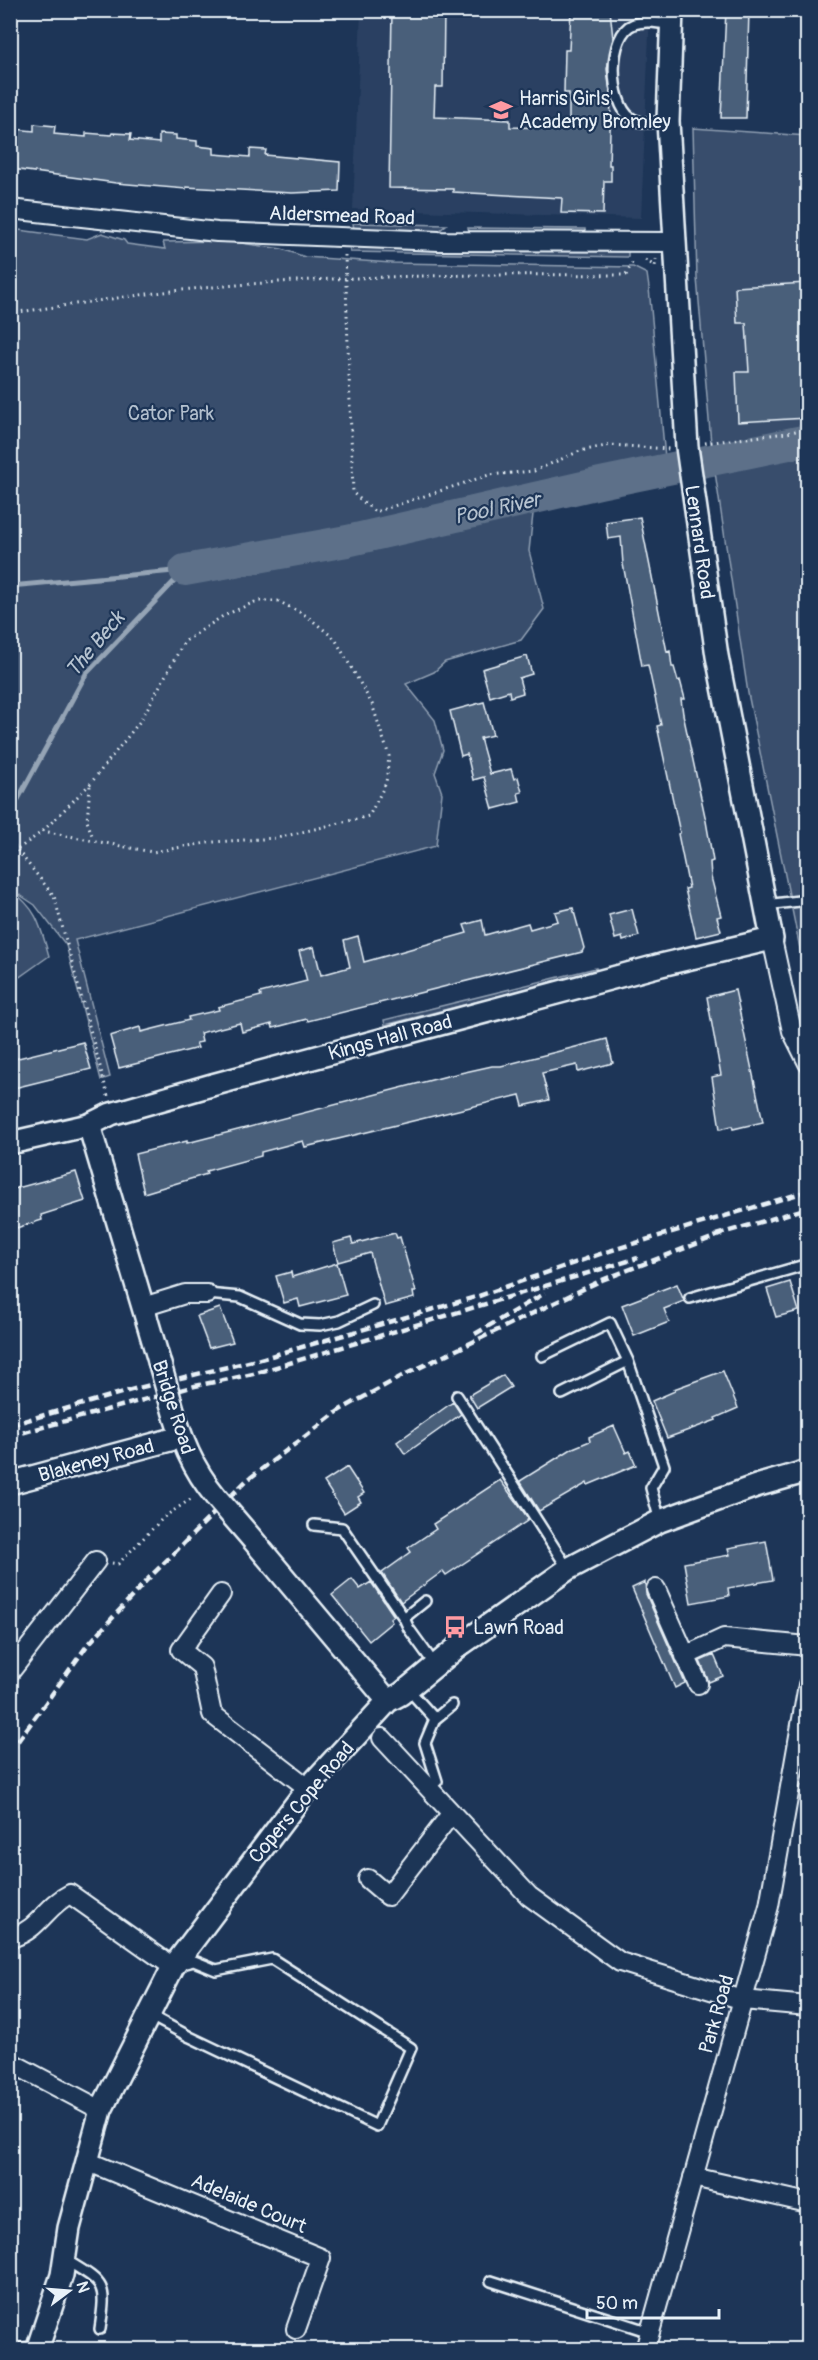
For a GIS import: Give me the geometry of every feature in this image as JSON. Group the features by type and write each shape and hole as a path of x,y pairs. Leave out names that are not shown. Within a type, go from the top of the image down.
{"street":[{"name":"Lennard Road","path":"672,18 668,121 677,448 691,481 717,656 772,939 792,1031 807,1063"},
{"name":"Aldersmead Road","path":"10,209 217,232 346,238 592,243 673,242"},
{"name":"Kings Hall Road","path":"10,1143 89,1125 111,1114 212,1085 661,965 772,939"},
{"name":"Bridge Road","path":"89,1125 181,1437 192,1463 212,1492 388,1701"},
{"path":"143,1307 185,1294 207,1294"},
{"name":"Blakeney Road","path":"10,1483 181,1437"},
{"name":"Copers Cope Road","path":"37,2348 62,2275 69,2228 102,2110 173,1967 308,1788 388,1701 401,1694 519,1601 568,1569 660,1521 756,1486 807,1471"},
{"path":"10,1672 96,1561"},
{"path":"656,1589 698,1684"},
{"path":"221,1594 180,1650 202,1667 212,1714 308,1788"},
{"path":"685,1656 724,1638 807,1646"},
{"name":"Park Road","path":"647,2341 769,1906 807,1685"},
{"path":"382,1738 529,1896 620,1962 743,2000 807,2006"},
{"path":"368,1879 388,1896 451,1814"},
{"path":"10,1936 30,1932 54,1902 70,1894 173,1967"},
{"path":"10,2062 102,2110"},
{"name":"Adelaide Court","path":"89,2162 321,2259 296,2329"},
{"path":"693,2177 807,2204"}],"lane":[{"path":"668,121 643,122 633,119 621,109 614,90 620,36 633,24 672,18"},
{"path":"765,905 807,900"},
{"path":"690,1298 807,1264"},
{"path":"207,1294 240,1297 300,1324 320,1325 339,1321 373,1305"},
{"path":"542,1356 610,1323 628,1361 664,1466 651,1488 660,1521"},
{"path":"562,1394 628,1361"},
{"path":"457,1396 568,1569"},
{"path":"314,1525 342,1528 435,1665"},
{"path":"404,1618 425,1601"},
{"path":"406,1688 435,1719"},
{"path":"429,1788 437,1781 425,1743 435,1719 452,1705"},
{"path":"149,2015 190,2037 377,2126 411,2048 272,1959 216,1970 194,1962 173,1967"},
{"path":"64,2259 100,2284 105,2295 100,2329"},
{"path":"491,2281 647,2341"},
{"path":"10,2349 37,2348"}],"path":[{"path":"346,238 348,425 353,493 375,512 489,475 534,471 580,451 611,445 677,448"},
{"path":"10,313 182,290 346,278 465,274 626,275 632,261"},
{"path":"646,261 655,266"},
{"path":"710,441 787,433 807,428"},
{"path":"18,849 44,831 90,784 141,720 184,642 223,616 258,601 278,601 307,616 335,639 372,704 389,756 386,783 369,816 326,829 277,838 213,842 152,852 93,838 44,831"},
{"path":"90,784 87,821 93,838"},
{"path":"10,841 15,844 54,896 108,1088"},
{"path":"96,1561 118,1564 164,1517 212,1492"}],"shaded area":[{"name":"Harris Girls' Academy Bromley","path":"361,11 650,11 641,218 353,209"}],"green space":[{"path":"693,128 807,136 807,437 712,455 697,278"},
{"path":"353,223 446,225 439,231 354,229"},
{"path":"468,228 585,229 585,234 470,234"},
{"name":"Cator Park","path":"11,229 87,239 102,233 124,240 127,244 165,249 163,242 227,241 282,249 305,257 392,263 633,267 647,274 667,479 545,501 533,514 529,551 544,609 521,640 445,662 434,672 406,684 435,720 443,750 435,773 442,793 436,846 75,940 110,1077 101,1080 66,945 35,905 11,889","holes":["375,533 365,545 247,567 248,563 210,569"]},
{"path":"351,247 628,252 628,257 350,252"},
{"path":"807,446 807,983 748,693 715,472"},
{"path":"11,890 33,911 49,956 11,983"},
{"path":"596,968 597,971 385,1025 384,1020"}],"building":[{"path":"392,10 444,10 443,87 435,87 434,117 510,120 510,127 554,128 554,125 569,125 569,93 564,93 565,50 569,50 571,10 610,10 613,39 607,69 611,98 609,165 611,165 611,181 604,181 603,214 561,213 562,198 453,192 453,189 389,188"},
{"path":"726,10 749,10 746,118 721,118"},
{"path":"34,124 55,126 54,134 86,137 86,133 131,134 130,140 159,143 159,134 176,135 176,139 197,141 197,146 214,148 214,154 250,157 250,149 266,150 265,155 340,162 339,191 292,193 186,187 186,189 116,183 12,169 15,129 34,131"},
{"path":"807,283 807,418 738,422 736,372 749,372 746,323 737,323 735,287"},
{"path":"640,517 667,652 670,651 672,667 674,667 678,681 680,680 685,699 681,699 683,714 706,821 713,861 710,862 711,877 721,916 717,917 721,931 696,937 685,889 689,888 678,834 680,833 657,726 661,725 648,665 642,666 623,564 621,537 608,539 606,522"},
{"path":"527,656 532,674 519,678 523,693 510,697 509,691 490,697 482,669"},
{"path":"484,702 493,735 480,738 490,774 511,769 514,779 518,777 522,792 518,793 520,802 493,809 484,777 473,780 467,754 461,756 450,711"},
{"path":"573,908 584,948 582,952 308,1021 307,1019 273,1028 272,1024 242,1032 240,1023 200,1033 202,1042 196,1043 198,1048 119,1068 110,1036 140,1027 141,1032 189,1020 188,1017 219,1010 218,1007 261,996 260,993 307,981 299,951 314,947 321,975 350,967 344,940 358,936 364,962 467,933 464,925 482,920 485,935 528,923 530,929 558,921 555,912"},
{"path":"632,909 639,936 623,941 622,937 615,939 609,915"},
{"path":"735,990 763,1122 733,1129 732,1126 720,1129 712,1077 721,1075 707,997"},
{"path":"607,1039 613,1063 578,1072 577,1065 542,1073 549,1100 523,1106 520,1095 305,1147 303,1141 261,1152 261,1156 206,1171 207,1174 144,1193 135,1154 187,1141 187,1143 447,1076 501,1066"},
{"path":"83,1042 91,1069 10,1089 10,1060"},
{"path":"76,1172 85,1201 41,1215 42,1220 10,1230 10,1190"},
{"path":"395,1233 397,1238 400,1237 416,1292 413,1292 414,1298 385,1306 370,1253 338,1262 333,1243 351,1238 353,1244"},
{"path":"337,1263 346,1295 300,1307 298,1299 284,1303 276,1276 291,1272 292,1277"},
{"path":"790,1282 799,1311 776,1317 767,1289"},
{"path":"677,1284 684,1301 664,1309 669,1322 634,1336 622,1305"},
{"path":"220,1308 233,1342 209,1348 197,1316"},
{"path":"723,1371 738,1408 715,1418 716,1420 667,1438 652,1401 675,1391 674,1389"},
{"path":"503,1375 511,1387 477,1408 469,1395"},
{"path":"453,1402 461,1414 405,1454 397,1442"},
{"path":"614,1426 626,1453 630,1451 636,1465 588,1485 587,1483 539,1511 520,1481 573,1448 590,1441 589,1437"},
{"path":"347,1467 364,1493 358,1497 361,1502 344,1513 324,1482"},
{"path":"500,1480 528,1518 527,1521 446,1575 443,1571 401,1602 382,1573 411,1552 408,1548 436,1529 433,1524"},
{"path":"766,1541 773,1580 728,1588 729,1596 691,1603 684,1563 730,1555 728,1548"},
{"path":"352,1579 360,1589 371,1582 394,1616 390,1619 392,1622 369,1641 332,1595"},
{"path":"645,1582 646,1594 685,1683 675,1688 632,1588"},
{"path":"714,1655 723,1676 709,1682 700,1661"}],"waterway":[{"name":"Pool River","path":"185,570 347,541 600,483 808,440"},
{"path":"10,586 185,570"},
{"name":"The Beck","path":"10,814 86,674 185,570"}],"railway":[{"path":"10,1425 138,1388 257,1360 479,1296 606,1252 808,1191"},
{"path":"716,1235 808,1208"},
{"path":"10,1752 86,1647 146,1581 246,1481 340,1410 402,1376 602,1280 722,1234"},
{"path":"10,1436 195,1386 253,1374 638,1258"},
{"path":"475,1334 545,1293"}],"place":[{"name":"Harris Girls' Academy Bromley","path":"501,110"},
{"name":"Lawn Road","path":"455,1627"}]}
